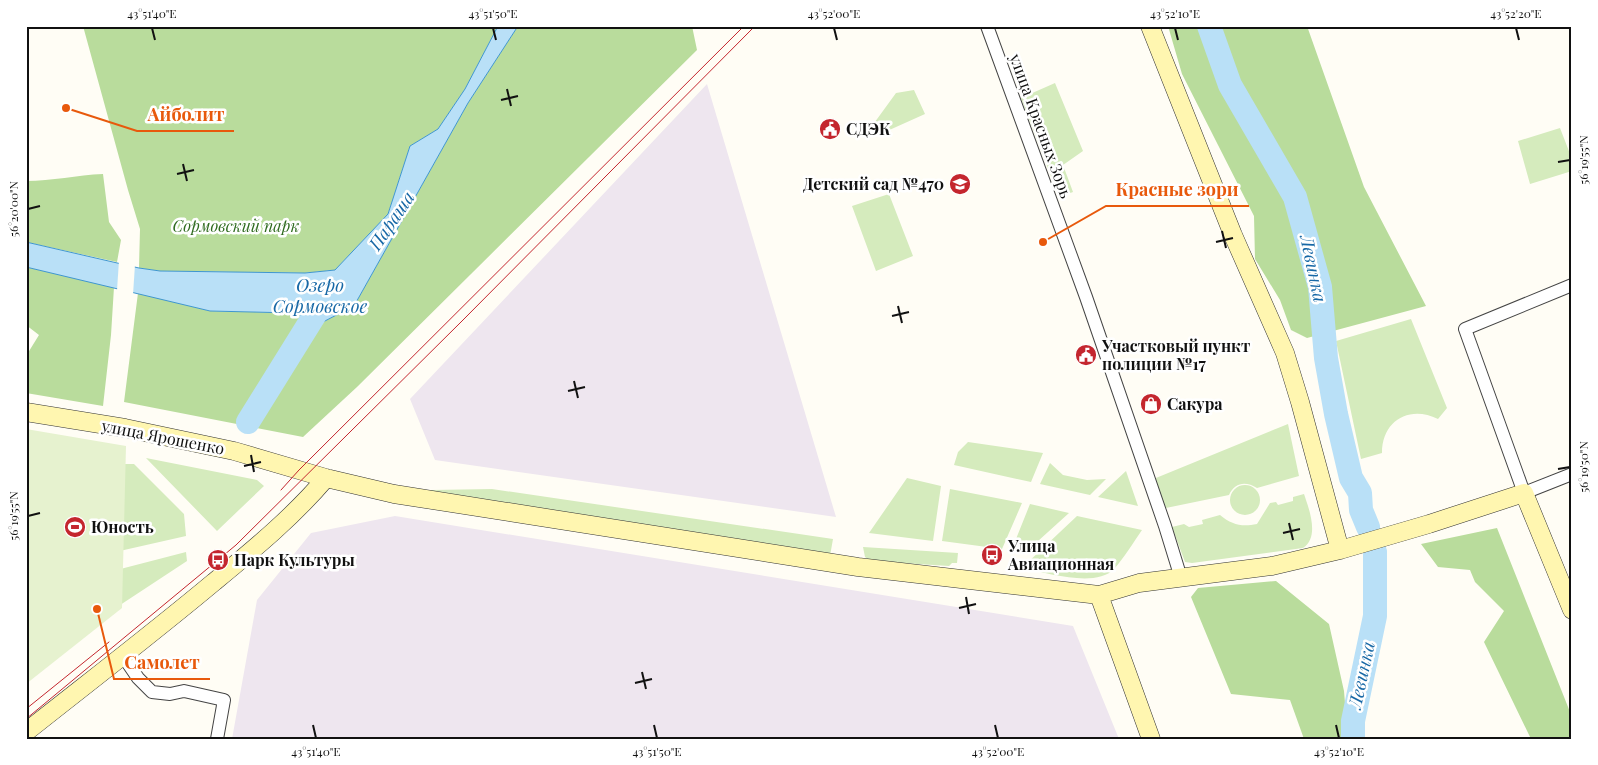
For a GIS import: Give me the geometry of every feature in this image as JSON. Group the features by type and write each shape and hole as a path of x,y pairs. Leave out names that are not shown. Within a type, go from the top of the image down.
{"street":[{"name":"улица Красных Зорь","path":"987,26 1086,297 1181,578"},
{"path":"1150,26 1233,235 1285,353 1340,550"},
{"path":"1572,285 1465,329 1524,492 1572,610"},
{"name":"улица Ярошенко","path":"26,412 186,440 234,451 326,478 394,494 858,567 1098,595"},
{"path":"1151,739 1098,595 1139,583 1272,566 1340,550 1429,524 1572,474"},
{"path":"26,732 123,656 263,541 303,505 326,478"},
{"path":"123,656 138,678 152,692 170,694 184,691 224,700 217,739"}],"shaded area":[{"path":"707,84 836,517 435,460 410,399"},
{"path":"395,516 1073,626 1119,739 232,739 257,600 311,533"}],"green space":[{"name":"Сормовский парк","path":"83,26 498,26 465,89 438,129 410,146 388,214 335,270 305,273 160,271 139,268 140,229"},
{"path":"518,26 692,26 697,50 357,387 303,437 124,402 138,293 210,311 294,313 321,323 354,306 468,103"},
{"path":"1168,26 1307,26 1364,187 1426,306 1307,338 1291,330 1280,300 1255,259 1254,216 1182,74"},
{"path":"1055,83 1083,151 1063,165 1073,192 1059,197 1021,98"},
{"path":"914,90 925,114 876,136 872,126 896,93"},
{"path":"1560,128 1572,159 1572,171 1530,184 1518,141"},
{"path":"103,174 109,222 121,240 117,262 26,242 26,181"},
{"path":"889,194 913,256 876,271 852,206"},
{"path":"26,267 114,287 103,406 26,393 26,356 39,335 26,325"},
{"path":"1411,319 1447,408 1438,419 1428,415 1417,414 1400,418 1392,424 1387,432 1383,441 1382,453 1361,459 1336,341"},
{"path":"1288,424 1299,476 1257,488 1249,484 1241,484 1234,487 1229,495 1161,509 1151,480"},
{"name":"Юность","path":"26,429 126,446 122,608 26,684"},
{"path":"968,442 1043,453 1031,482 954,465 958,452"},
{"path":"146,458 257,480 264,486 217,531"},
{"path":"1050,463 1063,475 1087,480 1106,479 1090,495 1040,484"},
{"path":"121,464 134,464 184,514 186,536 102,555"},
{"path":"1126,471 1138,506 1098,497"},
{"path":"907,478 941,486 933,541 869,533"},
{"path":"1245,485 1256,489 1260,500 1256,511 1245,515 1234,511 1230,500 1234,489"},
{"path":"492,489 833,539 830,556 430,492 431,490"},
{"path":"950,489 1022,503 1002,549 942,541"},
{"path":"1304,494 1312,523 1312,530 1308,543 1303,548 1192,563 1185,562 1172,527 1184,524 1189,527 1203,524 1202,520 1220,515 1237,524 1257,524 1270,503 1276,502 1278,505 1293,501 1293,497"},
{"path":"1030,504 1069,513 1027,551 1012,549"},
{"path":"1077,516 1142,530 1118,565 1106,575 1096,578 1072,578 1026,569 1025,565"},
{"path":"1497,528 1572,717 1572,739 1531,739 1484,642 1504,611 1475,582 1470,570 1438,567 1421,544"},
{"path":"863,547 958,553 957,563 952,563 949,566 870,561 865,557"},
{"path":"186,552 187,561 111,611 105,573"},
{"path":"1276,581 1329,624 1344,691 1348,739 1304,739 1290,700 1231,694 1191,597 1198,588"}],"water":[{"name":"Озеро Сормовское","path":"498,26 518,26 468,103 354,306 321,323 294,313 210,311 26,267 26,242 139,268 160,271 305,273 335,270 388,214 410,146 438,129 465,89"}],"pier":[{"path":"119,260 135,264 133,295 117,291"}],"waterway":[{"name":"Левинка","path":"1209,26 1230,85 1295,197 1320,287 1326,358 1336,414 1351,478 1360,493 1361,510 1368,527"},
{"path":"248,422 327,295"},
{"name":"Левинка","path":"1353,739 1353,721 1375,616 1375,552"}],"tram line":[{"path":"281,490 744,26"},
{"path":"26,719 236,545 755,26"},
{"path":"26,709 109,642"}],"place":[{"name":"Айболит","path":"66,108"},
{"name":"СДЭК","path":"830,129"},
{"name":"Детский сад №470","path":"960,184"},
{"name":"Красные зори","path":"1043,242"},
{"name":"Участковый пункт полиции №17","path":"1086,355"},
{"name":"Сакура","path":"1151,404"},
{"name":"Юность","path":"75,527"},
{"name":"Улица Авиационная","path":"992,555"},
{"name":"Парк Культуры","path":"218,560"},
{"name":"Самолет","path":"97,609"}],"water label":[{"name":"Параша","path":"392,221"}]}
